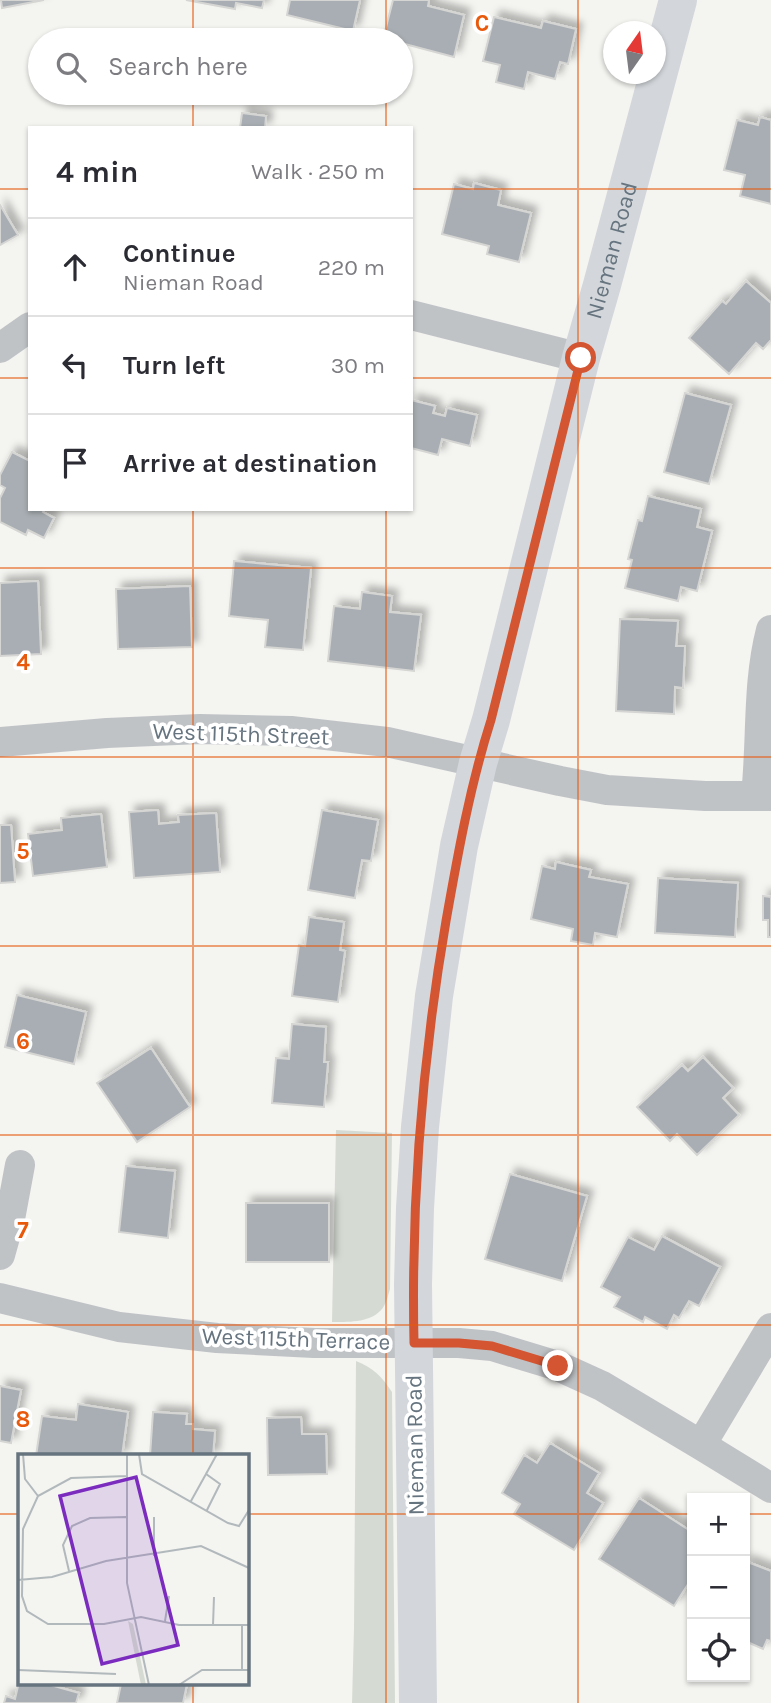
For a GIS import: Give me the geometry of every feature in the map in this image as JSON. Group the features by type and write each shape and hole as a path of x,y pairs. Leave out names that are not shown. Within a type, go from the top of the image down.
{"street":[{"name":"Nieman Road","path":"418,1703 413,1284 420,1126 434,996 459,846 478,763 581,358 678,0"},
{"path":"413,316 581,358"},
{"path":"0,348 28,328"},
{"path":"764,796 760,763 763,676 771,630"},
{"name":"West 115th Street","path":"0,742 200,729 291,731 387,742 607,790 705,796 764,796"},
{"path":"0,1255 20,1165"},
{"name":"West 115th Terrace","path":"0,1298 119,1327 192,1335 314,1343 459,1343 492,1346 558,1366 601,1386 771,1488"},
{"path":"701,1444 771,1328"}],"shaded area":[{"path":"336,1130 392,1133 390,1289 385,1304 374,1316 368,1319 332,1322"},
{"path":"356,1361 377,1373 392,1392 395,1703 352,1703"}],"building":[{"path":"1,0 44,0 2,8"},
{"path":"186,0 264,0 262,8 236,3 235,9"},
{"path":"290,0 360,0 354,28 341,28 287,15"},
{"path":"393,0 429,0 428,6 464,15 454,57 413,46 413,28 386,28"},
{"path":"494,17 541,28 543,21 576,29 568,64 560,62 555,79 528,72 524,89 496,82 500,65 483,61"},
{"path":"242,113 266,116 265,126 240,126"},
{"path":"760,117 771,120 771,204 740,196 745,175 724,170 737,120 758,125"},
{"path":"474,183 501,190 498,205 531,213 519,262 487,254 489,246 442,234 454,184 473,189"},
{"path":"0,205 18,235 0,245"},
{"path":"746,281 771,303 771,340 763,349 756,343 729,374 689,338 722,301 726,304"},
{"path":"685,393 731,405 709,484 664,472"},
{"path":"413,400 435,406 433,413 445,416 447,408 477,415 470,446 442,439 438,455 413,449"},
{"path":"12,452 28,460 28,511 44,511 54,518 44,538 28,530 26,535 0,522 0,498 5,488 0,485 0,475"},
{"path":"648,496 701,509 697,527 712,531 697,591 681,587 678,601 625,588 632,560 628,559 638,520 642,521"},
{"path":"234,561 311,568 303,650 265,647 268,620 229,616"},
{"path":"38,581 41,654 0,656 0,583"},
{"path":"190,586 192,647 118,649 116,589"},
{"path":"362,592 392,596 390,612 421,615 414,671 328,661 334,606 360,609"},
{"path":"620,619 678,621 676,646 685,646 683,688 675,687 674,714 616,711"},
{"path":"158,810 159,824 179,822 178,815 216,813 220,872 134,878 129,812"},
{"path":"322,810 378,820 371,861 362,860 355,898 308,890"},
{"path":"101,814 107,867 33,876 28,834 62,830 61,818"},
{"path":"0,825 11,825 15,882 0,883"},
{"path":"556,862 591,870 589,877 628,884 617,937 595,933 593,945 571,941 573,929 531,919 542,866 555,869"},
{"path":"658,878 738,883 735,937 655,933"},
{"path":"763,896 771,897 771,937 768,937 768,920 763,920"},
{"path":"309,917 344,922 340,950 345,951 338,1002 292,996 299,945 305,946"},
{"path":"17,995 86,1012 74,1064 5,1047"},
{"path":"292,1024 326,1027 324,1062 328,1062 324,1107 272,1103 276,1058 289,1059"},
{"path":"151,1048 190,1107 137,1142 97,1083"},
{"path":"703,1057 733,1088 723,1098 739,1115 697,1155 677,1134 670,1141 637,1107 682,1065 688,1071"},
{"path":"126,1166 175,1171 168,1238 119,1232"},
{"path":"510,1174 587,1196 562,1281 485,1259"},
{"path":"246,1203 329,1203 329,1262 246,1262"},
{"path":"662,1236 720,1267 699,1306 689,1301 679,1318 674,1315 667,1329 645,1317 643,1322 614,1307 620,1297 601,1287 628,1237 654,1250"},
{"path":"0,1386 21,1390 11,1443 0,1441"},
{"path":"78,1404 128,1412 122,1454 36,1454 42,1416 76,1420"},
{"path":"153,1412 187,1414 186,1424 193,1424 193,1429 215,1431 213,1454 150,1454"},
{"path":"301,1417 302,1434 326,1434 327,1474 268,1475 267,1418"},
{"path":"550,1443 599,1473 587,1493 603,1503 574,1550 514,1514 520,1504 502,1493 524,1455 537,1463"},
{"path":"639,1498 687,1529 687,1586 674,1606 599,1559"},
{"path":"750,1563 771,1571 771,1641 767,1640 763,1649 750,1643"},
{"path":"18,1686 54,1686 79,1693 76,1703 4,1703 6,1696 15,1699"},
{"path":"121,1686 187,1686 183,1703 117,1703"}],"route":[{"path":"558,1366 492,1346 414,1343 413,1284 420,1126 434,996 459,846 581,358"}]}
